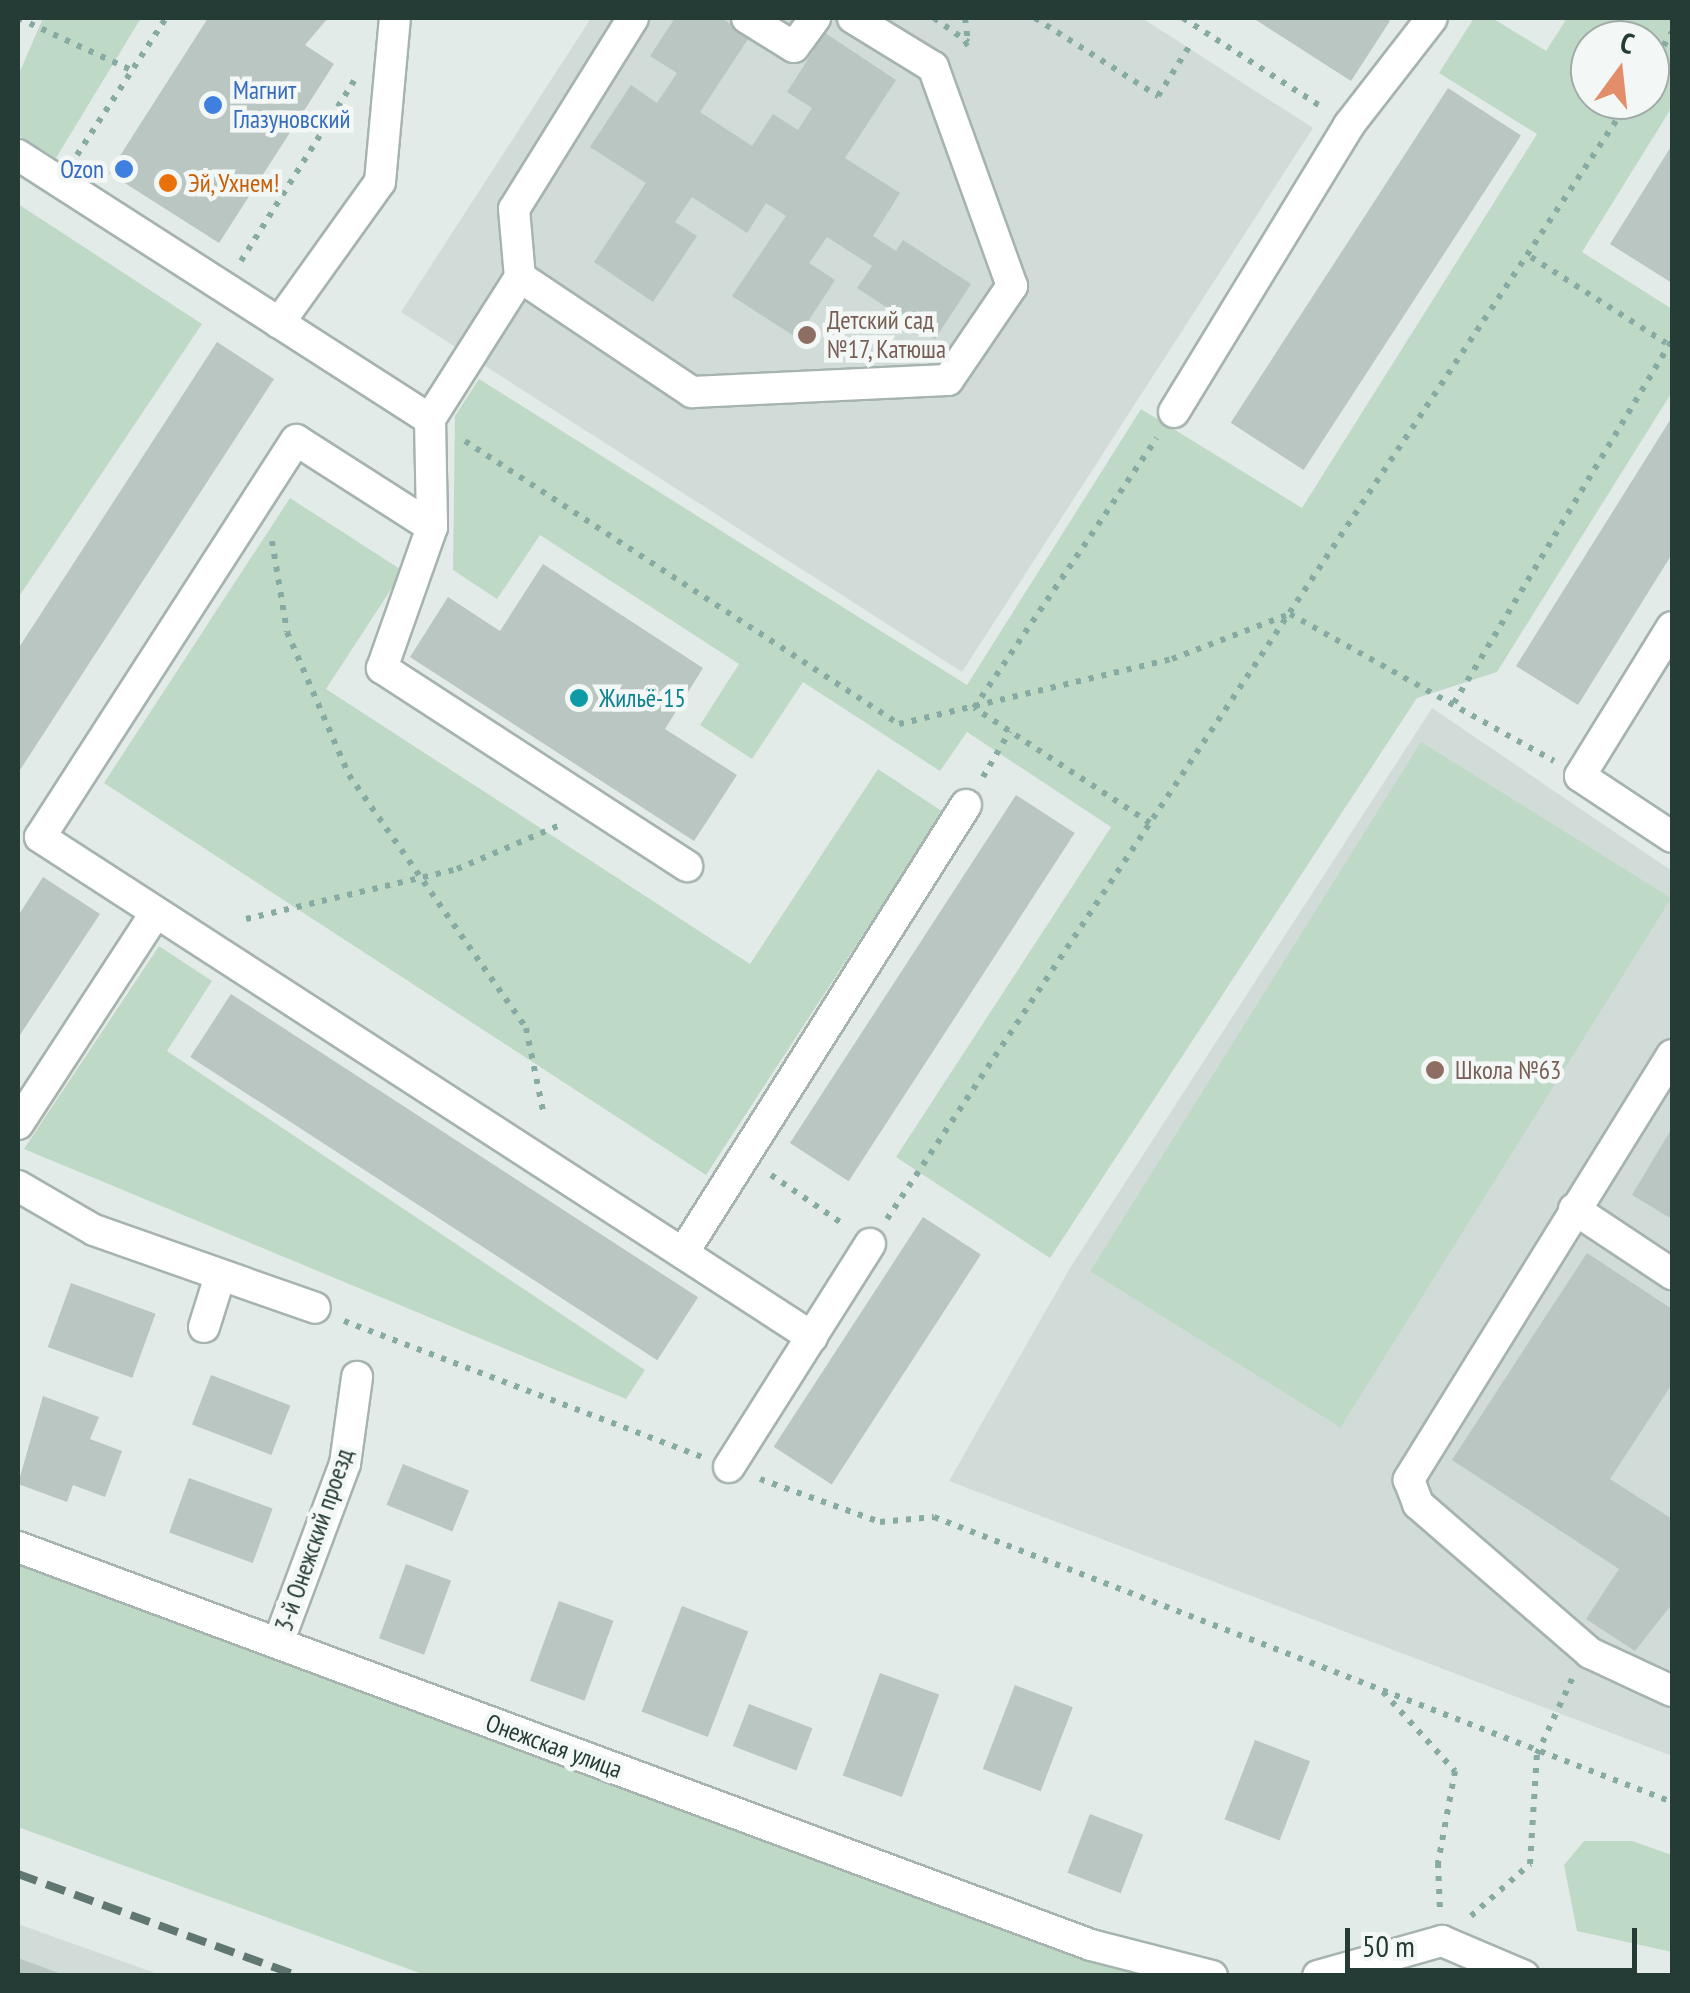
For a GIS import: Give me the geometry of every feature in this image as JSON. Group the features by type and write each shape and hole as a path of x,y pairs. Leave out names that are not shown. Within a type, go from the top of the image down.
{"street":[{"path":"279,322 380,182 395,18"},
{"path":"633,18 514,209 520,277 430,419 432,527 382,668 687,866"},
{"path":"747,18 794,47 815,18"},
{"path":"520,277 692,392 948,380 1012,286 933,67 852,18"},
{"path":"1174,412 1349,125 1432,18"},
{"path":"18,155 430,419"},
{"path":"432,527 296,440 40,837 154,915 812,1337"},
{"path":"1672,628 1580,776 1672,837"},
{"path":"683,1253 966,805"},
{"path":"18,1124 154,915"},
{"path":"1672,1055 1409,1480 1418,1504 1590,1653 1672,1691"},
{"path":"18,1186 94,1230 315,1308"},
{"path":"1574,1209 1672,1274"},
{"path":"729,1467 870,1244"},
{"path":"204,1327 220,1276"},
{"name":"3-й Онежский проезд","path":"278,1643 345,1464 357,1377"},
{"name":"Онежская улица","path":"18,1547 1091,1945 1212,1976"},
{"path":"1318,1976 1442,1941 1524,1976"}],"path":[{"path":"18,18 131,70"},
{"path":"61,182 166,18"},
{"path":"965,18 968,42"},
{"path":"1035,18 1158,96 1188,47"},
{"path":"1183,18 1349,125"},
{"path":"224,286 361,71"},
{"path":"744,1156 870,1244 1530,257 1617,120"},
{"path":"1454,704 1670,342 1530,257"},
{"path":"974,708 1174,412"},
{"path":"430,419 899,724 1172,659 1290,614 1580,776"},
{"path":"264,490 287,632 349,775 424,876 526,1028 543,1112"},
{"path":"974,708 1150,823"},
{"path":"966,805 1010,731"},
{"path":"246,919 424,876 599,808"},
{"path":"315,1308 880,1522 934,1517 1537,1754 1672,1802"},
{"path":"1442,1941 1530,1864 1537,1754 1552,1708 1590,1653"},
{"path":"1382,1690 1456,1771 1438,1864 1442,1941"}],"shaded area":[{"name":"Детский сад №17, Катюша","path":"591,18 1142,18 1313,128 962,672 401,312"},
{"name":"Школа №63","path":"1432,708 1672,871 1672,1756 949,1481 1070,1268"},
{"path":"18,1924 161,1975 18,1975"}],"green space":[{"path":"43,18 141,18 56,158 18,135 18,76"},
{"path":"1474,18 1492,18 1546,51 1567,18 1672,18 1670,110 1670,20 1570,20 1570,120 1664,120 1582,252 1672,309 1672,392 1497,672 1417,698 1050,1258 896,1157 1111,827 967,732 940,771 803,682 752,759 700,725 739,664 540,535 497,599 453,570 455,416 479,379 967,685 1141,409 1302,508 1537,134 1439,73"},
{"path":"18,204 202,324 18,598"},
{"path":"290,498 403,571 326,689 750,964 878,769 943,812 706,1175 104,783"},
{"path":"1421,742 1671,898 1341,1428 1090,1271"},
{"path":"159,946 212,981 167,1051 645,1370 626,1399 24,1149"},
{"path":"18,1561 1079,1956 1149,1975 425,1975 18,1827"},
{"path":"1584,1841 1632,1841 1672,1855 1672,1952 1577,1931 1564,1865"}],"building":[{"path":"208,18 328,18 305,45 334,64 219,243 109,173"},
{"path":"675,18 721,18 750,36 700,112 752,146 773,114 798,130 812,108 787,92 825,33 896,80 845,158 900,193 873,236 896,251 903,240 971,284 935,339 857,288 872,266 827,237 809,263 835,280 797,338 732,296 786,216 766,203 747,233 692,197 675,222 697,236 653,302 594,262 646,183 590,147 631,85 657,103 677,73 650,56"},
{"path":"1253,18 1384,18 1390,21 1351,81"},
{"path":"1448,88 1521,135 1304,470 1231,423"},
{"path":"1672,145 1672,283 1610,244"},
{"path":"217,342 274,379 18,773 18,649"},
{"path":"1672,417 1672,554 1578,705 1516,666"},
{"name":"Жильё-15","path":"543,564 703,668 665,729 737,775 694,841 410,657 448,597 500,631"},
{"path":"1016,795 1075,833 849,1181 790,1143"},
{"path":"43,877 100,914 18,1038 18,916"},
{"path":"231,994 698,1297 657,1360 190,1057"},
{"path":"1672,1128 1672,1219 1632,1195"},
{"path":"923,1217 981,1255 832,1484 774,1447"},
{"path":"1587,1253 1672,1309 1672,1384 1610,1479 1672,1519 1672,1604 1635,1651 1586,1619 1619,1569 1452,1460"},
{"path":"71,1283 156,1314 132,1378 48,1347"},
{"path":"211,1375 290,1405 271,1455 192,1424"},
{"path":"43,1396 99,1417 90,1439 122,1451 105,1497 73,1485 67,1502 18,1484"},
{"path":"403,1464 469,1491 452,1531 387,1505"},
{"path":"189,1478 273,1508 253,1563 169,1533"},
{"path":"406,1564 451,1580 424,1655 379,1638"},
{"path":"559,1601 614,1621 584,1701 530,1681"},
{"path":"682,1606 748,1631 708,1737 642,1711"},
{"path":"880,1673 939,1695 902,1797 843,1775"},
{"path":"1015,1685 1073,1707 1041,1791 983,1769"},
{"path":"749,1704 812,1728 796,1770 733,1746"},
{"path":"1255,1740 1310,1761 1280,1840 1225,1819"},
{"path":"1090,1814 1143,1834 1121,1893 1067,1873"},
{"path":"18,1958 64,1975 64,1976 18,1976"}],"railway":[{"path":"18,1874 299,1976"}],"place":[{"name":"Магнит Глазуновский","path":"213,105"},
{"name":"Ozon","path":"124,169"},
{"name":"Эй, Ухнем!","path":"168,183"},
{"name":"Детский сад №17, Катюша","path":"807,335"},
{"name":"Жильё-15","path":"579,698"},
{"name":"Школа №63","path":"1435,1070"}]}
